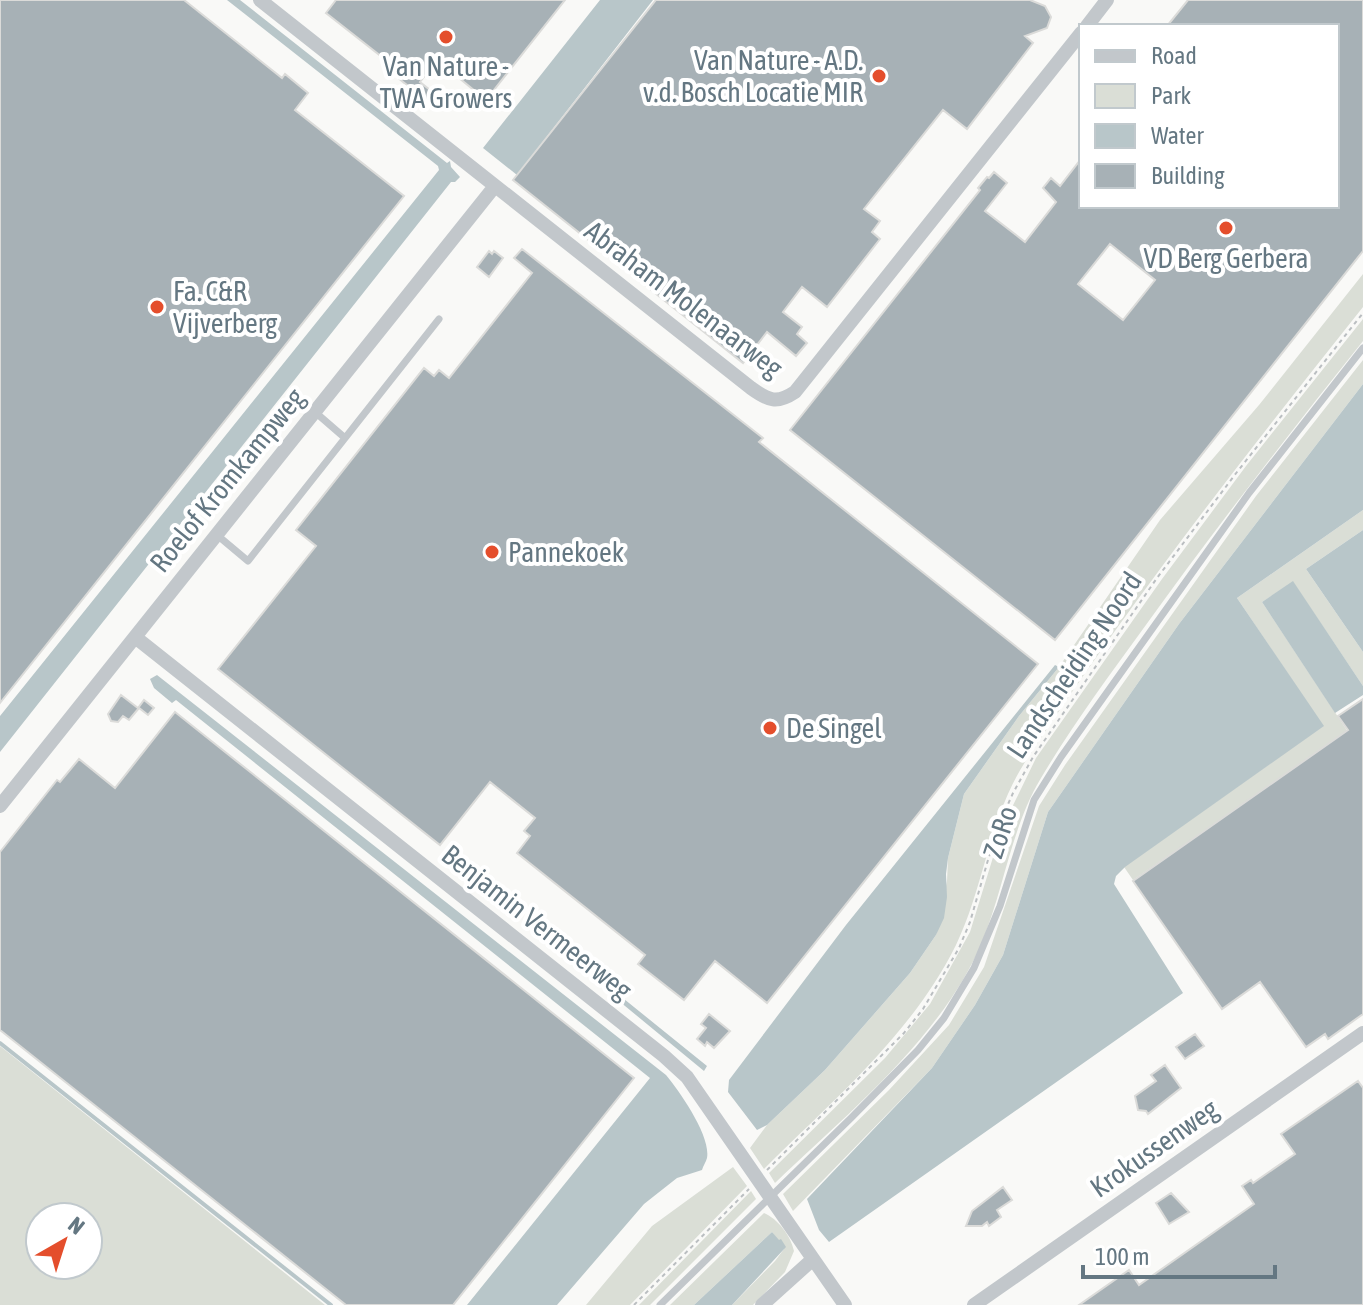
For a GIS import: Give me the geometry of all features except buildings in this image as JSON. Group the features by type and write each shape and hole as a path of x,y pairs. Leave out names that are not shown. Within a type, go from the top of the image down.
{"street":[{"name":"Abraham Molenaarweg","path":"260,0 751,388 772,400 784,400 795,392 1079,36"},
{"path":"1089,24 1107,0"},
{"name":"Roelof Kromkampweg","path":"0,806 495,186"},
{"name":"Benjamin Vermeerweg","path":"135,637 687,1077 845,1305"},
{"name":"Krokussenweg","path":"974,1305 1363,1033"},
{"path":"762,1305 812,1260"}],"lane":[{"path":"217,535 248,561 439,319"},
{"name":"ZoRo","path":"660,1305 878,1091 944,1018 974,968 1000,906 1034,800 1061,757 1249,493 1363,348"},
{"path":"315,412 345,438"}],"path":[{"name":"Landscheiding Noord","path":"634,1305 904,1033 923,1009 965,935 997,829 1033,757 1157,578 1363,313"}],"green space":[{"path":"1363,274 1363,307 1232,473 1148,586 1027,759 995,827 966,922 938,977 894,1037 764,1169 750,1148 767,1125 825,1070 910,973 936,935 947,881 948,858 964,794 1019,716 1059,667 1160,520 1259,405"},
{"path":"1363,319 1363,341 1170,592 1090,702 1041,778 1022,817 982,942 965,977 943,1010 891,1072 775,1183 769,1173 885,1058 930,1004 970,932 1002,828 1036,758 1246,466"},
{"path":"1363,360 1363,384 1179,624 1048,812 1003,955 975,1005 932,1068 793,1211 783,1194 889,1090 949,1025 984,967 1039,806 1256,496"},
{"path":"1363,510 1363,530 1306,569 1363,652 1363,686 1293,582 1262,602 1348,732 1133,880 1124,867 1323,726 1237,598"},
{"path":"0,1046 325,1305 0,1305"},
{"path":"733,1167 747,1186 630,1305 586,1305 652,1226"},
{"path":"751,1191 756,1199 650,1305 639,1305"},
{"path":"764,1213 783,1229 794,1251 785,1272 753,1305 732,1305 784,1249 772,1232 694,1305 670,1305"}],"water":[{"path":"227,0 240,0 447,163 450,161 460,177 451,182 0,752 0,716 439,170 438,166"},
{"path":"600,0 653,0 517,175 483,148"},
{"path":"1363,384 1363,510 1237,598 1324,726 1116,876 1114,884 1183,993 829,1242 819,1230 807,1199 932,1068 975,1005 1003,955 1048,812 1179,624"},
{"path":"1363,530 1363,652 1306,569"},
{"path":"1293,581 1363,686 1363,695 1335,713 1262,602"},
{"path":"1055,665 1059,667 1019,716 964,794 948,858 944,918 936,935 910,973 825,1070 767,1125 757,1130 728,1092 729,1080 846,925"},
{"path":"157,675 666,1075 686,1103 707,1149 702,1170 677,1178 644,1204 557,1305 467,1305 650,1078 176,700 172,703 154,688 150,679"},
{"path":"577,961 707,1066 704,1071 574,964"},
{"path":"772,1232 786,1247 732,1305 694,1305"}],"waterway":[{"path":"0,1043 331,1305"}],"place":[{"name":"Van Nature - TWA Growers","path":"446,37"},
{"name":"Van Nature - A.D. v.d. Bosch Locatie MIR","path":"879,76"},
{"name":"VD Berg Gerbera","path":"1226,228"},
{"name":"Fa. C&R Vijverberg","path":"157,307"},
{"name":"Pannekoek","path":"492,552"},
{"name":"De Singel","path":"770,728"}]}
